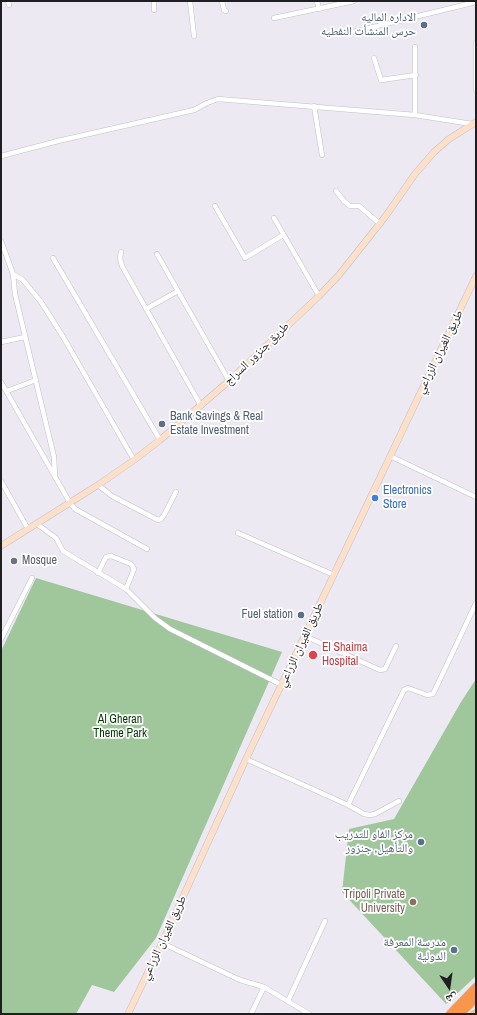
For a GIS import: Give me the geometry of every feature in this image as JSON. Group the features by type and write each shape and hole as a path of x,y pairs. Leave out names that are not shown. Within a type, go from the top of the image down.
{"highway":[{"path":"450,1014 476,987"},
{"path":"460,1014 476,998"}],"street":[{"path":"154,1 154,10"},
{"path":"190,1 194,36"},
{"path":"222,1 224,10 226,11"},
{"path":"317,1 319,9"},
{"path":"274,18 354,1"},
{"path":"353,32 476,2"},
{"path":"476,43 476,90"},
{"path":"415,48 415,115"},
{"path":"374,58 381,80 416,75"},
{"path":"1,156 66,139 194,110 207,103 218,100 314,106 415,115 474,123"},
{"path":"314,106 322,155"},
{"name":"طريق جنزور السراج","path":"1,544 37,524 98,485 134,460 201,406 319,296 347,266 380,224 415,174 434,152 445,142 474,123"},
{"path":"336,191 350,206 359,206 380,224"},
{"path":"215,206 245,258 283,235"},
{"path":"274,218 319,296"},
{"path":"1,241 13,274 15,294 54,457 55,477"},
{"path":"121,252 120,258 122,266 201,406"},
{"path":"157,254 229,381"},
{"path":"53,258 160,440"},
{"path":"13,274 23,280 41,302 62,335 134,460"},
{"name":"طريق الغيران الزراعي","path":"128,1014 246,759 476,276"},
{"path":"146,309 178,291"},
{"path":"1,342 25,337"},
{"path":"6,391 36,380"},
{"path":"1,382 74,508 147,549"},
{"path":"390,456 476,498"},
{"path":"1,481 28,529"},
{"path":"98,485 112,496 158,520 164,515 176,492"},
{"path":"37,524 56,538 64,551 126,589 154,618 170,629 282,685"},
{"path":"238,533 334,574"},
{"path":"98,573 106,557 110,556 131,564 134,569 126,589"},
{"path":"1,639 32,578"},
{"path":"348,805 404,690 408,688 427,694 433,694 476,603"},
{"path":"305,636 380,670 385,669 396,646"},
{"path":"246,759 348,805 364,814 376,814 399,801"},
{"path":"288,1001 325,921"},
{"path":"162,943 240,980 264,987 309,1014"},
{"path":"251,1014 264,987"}],"green space":[{"name":"Al Gheran Theme Park","path":"36,578 282,652 156,938 114,992 92,985 76,1014 1,1014 1,651"},
{"path":"476,679 476,976 446,1004 342,892 349,829 394,819 461,702"}],"place":[{"name":"الاداره الماليه حرس المنشأت النفطيه","path":"424,25"},
{"name":"Bank Savings & Real Estate Investment","path":"162,424"},
{"name":"Electronics Store","path":"375,498"},
{"name":"Mosque","path":"14,561"},
{"name":"Fuel station","path":"301,615"},
{"name":"El Shaima Hospital","path":"313,655"},
{"name":"مركز الفاو للتدريب والتأهيل, جنزور","path":"421,842"},
{"name":"Tripoli Private University","path":"413,902"},
{"name":"مدرسة المعرفة الدولية","path":"454,950"}]}
